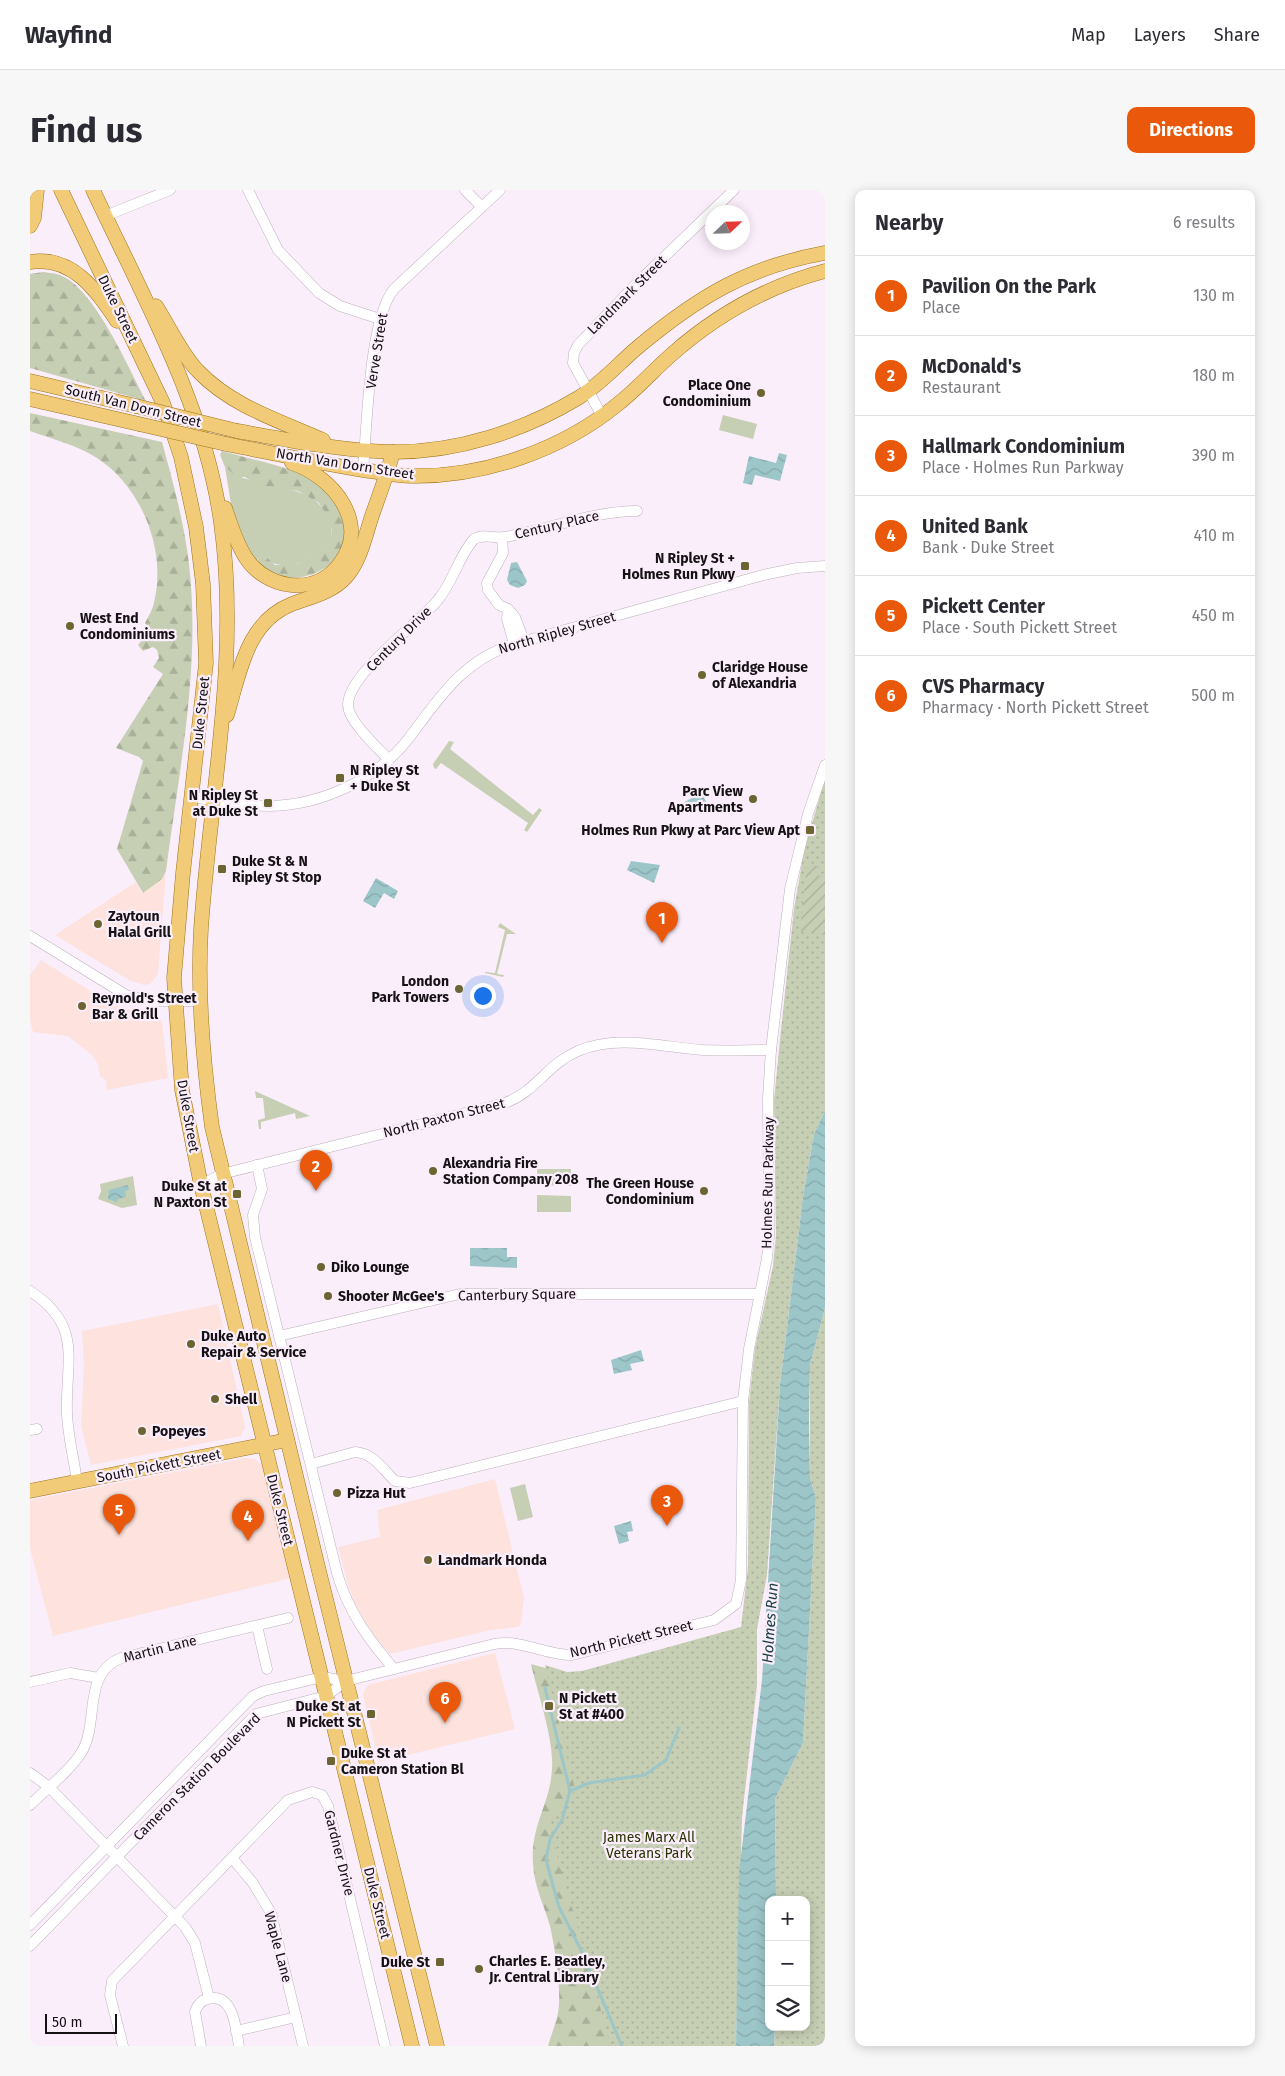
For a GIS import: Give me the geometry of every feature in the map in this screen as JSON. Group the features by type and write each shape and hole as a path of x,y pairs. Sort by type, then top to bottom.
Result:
{"main road":[{"path":"30,226 34,218 37,190"},
{"name":"Duke Street","path":"61,190 148,370 181,457 191,498 200,552 206,663 177,934 175,1002 182,1090 199,1178 412,2046"},
{"name":"Duke Street","path":"93,190 131,268 187,396 210,463 221,523 227,625 214,801 201,929 200,1001 204,1068 222,1174 437,2046"},
{"name":"North Van Dorn Street","path":"237,431 339,448 394,452 438,449 498,434 534,421 587,391 671,320 717,289 770,266 825,253"},
{"path":"30,262 46,260 62,264 85,280 100,296 148,370"},
{"path":"131,268 197,370 220,391 240,403 339,448"},
{"name":"North Van Dorn Street","path":"139,424 249,449 363,470 411,476 474,471 533,453 602,416 618,404 685,343 728,313 787,283 825,271"},
{"name":"South Van Dorn Street","path":"32,381 237,431"},
{"name":"South Van Dorn Street","path":"30,399 139,424"},
{"path":"210,463 239,546 258,572 279,584 297,586 329,575 344,558 350,540 349,515 338,494 318,475 300,465 249,449"},
{"path":"218,744 241,664 252,637 266,622 282,610 325,592 346,578 360,551 394,452"},
{"name":"South Pickett Street","path":"30,1491 287,1440"}],"street":[{"path":"105,216 170,190"},
{"path":"248,190 278,250 319,294 340,306 380,319"},
{"path":"465,190 482,207"},
{"name":"Verve Street","path":"363,470 380,319 385,302 394,289 500,190"},
{"name":"Landmark Street","path":"602,416 573,363 574,353 578,345 638,282 734,190"},
{"name":"Century Place","path":"519,643 507,619 508,609 499,605 492,598 487,583 503,553 502,538 615,511 637,512"},
{"name":"Century Drive","path":"389,760 350,715 348,707 353,691 375,661 437,601 474,539 481,535 502,538"},
{"name":"North Ripley Street","path":"192,796 236,805 271,806 299,803 347,787 389,760 408,739 448,686 478,660 519,643 764,575 797,568 825,566"},
{"name":"Holmes Run Parkway","path":"736,1604 741,1580 743,1401 749,1349 767,1258 770,1206 768,1098 771,1050 791,882 808,814 825,765"},
{"path":"30,936 126,995 142,1000 200,1001"},
{"name":"North Paxton Street","path":"199,1178 222,1174 505,1103 521,1097 532,1089 559,1061 580,1050 598,1044 630,1042 703,1050 771,1050"},
{"path":"257,1165 262,1189 254,1209 253,1230 310,1464 347,1601 370,1641 394,1669"},
{"path":"30,1291 55,1312 67,1338 70,1356 67,1414 77,1482"},
{"name":"Canterbury Square","path":"279,1336 460,1294 760,1294"},
{"path":"310,1464 363,1453 377,1462 395,1481 410,1483 743,1401"},
{"name":"North Pickett Street","path":"346,1681 506,1642 524,1644 560,1655 572,1655 714,1620 736,1604"},
{"name":"Martin Lane","path":"99,1678 108,1665 121,1658 288,1618"},
{"path":"257,1626 267,1670"},
{"path":"30,1682 70,1673 99,1678 82,1751 30,1806"},
{"name":"Cameron Station Boulevard","path":"30,1946 112,1850 253,1696 264,1690 322,1677 346,1681"},
{"name":"Cameron Station Boulevard","path":"30,1925 256,1714 326,1696 346,1681"},
{"path":"30,1773 49,1787 176,1915 195,1943 209,1998"},
{"name":"Gardner Drive","path":"123,2046 110,1995 112,1981 288,1800 312,1792 322,1795 328,1806 385,2046"},
{"name":"Waple Lane","path":"232,1858 253,1883 269,1908 303,2046"},
{"path":"201,2046 195,2012 200,2003 209,1998 221,2000 228,2004 239,2046"},
{"path":"236,2032 296,2017"}],"shaded area":[{"path":"166,871 158,974 150,984 144,985 129,980 55,935 136,882 142,893 164,876"},
{"path":"41,960 113,1005 158,1017 162,1022 168,1078 107,1090 106,1080 100,1076 98,1064 92,1055 68,1036 33,1032 30,1020 30,975"},
{"path":"218,1304 245,1427 241,1436 91,1465 81,1426 84,1367 82,1331"},
{"path":"246,1458 255,1459 263,1466 291,1578 53,1636 30,1548 30,1500"},
{"name":"Landmark Honda","path":"495,1479 524,1598 521,1624 518,1627 491,1630 390,1654 373,1634 355,1604 338,1547 380,1537 377,1510"},
{"path":"495,1653 515,1729 379,1762 363,1694 368,1685"}],"green space":[{"path":"43,272 62,276 74,284 87,297 99,313 121,351 146,401 30,368 30,274"},
{"path":"30,413 162,442 178,502 187,548 192,603 192,641 187,718 166,871 162,879 143,893 117,849 143,761 139,757 116,748 163,674 153,667 159,658 157,650 153,647 143,651 138,645 146,635 148,627 145,623 153,605 157,582 154,542 138,503 113,470 81,449 30,431"},
{"path":"723,415 757,424 753,439 719,430"},
{"path":"222,451 287,469 312,479 323,486 331,495 345,527 343,546 334,561 319,571 302,577 284,577 268,571 257,558 260,556 266,557 275,565 298,564 306,558 325,550 332,530 326,514 319,503 298,491 255,484 245,477 237,477 225,467 220,455"},
{"path":"225,467 237,475 252,481 298,492 311,498 322,508 330,522 332,535 327,548 298,564 286,566 257,558 258,563 242,540 232,510"},
{"path":"449,741 454,742 450,749 533,815 539,808 542,810 527,832 524,830 528,823 441,763 436,769 434,768 433,764"},
{"name":"James Marx All Veterans Park","path":"825,779 825,1111 814,1134 803,1197 780,1385 767,1575 757,1629 757,1685 742,1817 736,2046 611,2046 548,1823 575,1790 545,1665 567,1672 582,1671 741,1627 748,1567 749,1403 755,1348 773,1266 776,1235 774,1100 794,909 804,851"},
{"path":"807,865 818,866 817,875 825,877 825,935 800,931"},
{"path":"500,923 516,934 507,934 497,974 504,975 503,977 485,973 495,973 505,930 498,927"},
{"path":"255,1091 310,1116 296,1119 295,1113 261,1122 261,1129 259,1129 258,1120 265,1118 263,1098 256,1098"},
{"path":"537,1169 571,1169 571,1186 537,1185"},
{"path":"133,1176 137,1205 122,1208 98,1199 101,1191 100,1184"},
{"path":"537,1195 571,1196 571,1212 537,1212"},
{"path":"825,1308 825,2046 774,2046 775,2031 810,2031 810,1896 776,1896 775,1799 803,1743 816,1498 810,1478 810,1365"},
{"path":"525,1484 533,1517 518,1521 510,1488"},
{"path":"531,1664 563,1673 663,2046 548,2046 558,2013 559,1982 550,1926 535,1880 533,1850 537,1826 551,1781 552,1756 551,1744"}],"water":[{"path":"779,453 787,455 780,481 755,475 752,485 743,483 749,456 776,463"},
{"path":"517,562 527,581 525,585 518,588 510,585 507,580 511,563"},
{"path":"701,793 707,803 682,813 679,805"},
{"path":"631,861 660,865 654,883 627,870"},
{"path":"376,878 398,891 394,899 384,893 375,908 363,901"},
{"name":"Holmes Run","path":"825,1111 825,1308 810,1365 810,1478 816,1498 803,1743 775,1799 776,1896 765,1896 765,2031 775,2031 774,2046 736,2046 739,1872 762,1680 780,1385 803,1197 814,1134"},
{"path":"128,1185 129,1190 125,1191 126,1197 118,1199 117,1202 108,1199 109,1190"},
{"path":"470,1248 507,1248 507,1257 517,1257 517,1268 470,1266"},
{"path":"641,1350 644,1361 630,1364 632,1370 614,1374 611,1360"},
{"path":"631,1521 633,1531 627,1532 629,1541 619,1544 614,1526"}],"waterway":[{"path":"545,1688 570,1791 562,1820 550,1839 546,1860 559,1907 582,1952 622,2046"},
{"path":"570,1791 589,1783 645,1775 666,1760 679,1728"}],"place":[{"name":"Place One Condominium","path":"761,393"},
{"name":"N Ripley St + Holmes Run Pkwy","path":"745,566"},
{"name":"West End Condominiums","path":"70,626"},
{"name":"Claridge House of Alexandria","path":"702,675"},
{"name":"N Ripley St + Duke St","path":"340,778"},
{"name":"Parc View Apartments","path":"753,799"},
{"name":"N Ripley St at Duke St","path":"268,803"},
{"name":"Holmes Run Pkwy at Parc View Apt","path":"810,830"},
{"name":"Duke St & N Ripley St Stop","path":"222,869"},
{"name":"Zaytoun Halal Grill","path":"98,924"},
{"name":"Pavilion On the Park","path":"662,943"},
{"name":"London Park Towers","path":"459,989"},
{"name":"Reynold's Street Bar & Grill","path":"82,1006"},
{"name":"Alexandria Fire Station Company 208","path":"433,1171"},
{"name":"McDonald's","path":"316,1191"},
{"name":"The Green House Condominium","path":"704,1191"},
{"name":"Duke St at N Paxton St","path":"237,1194"},
{"name":"Diko Lounge","path":"321,1267"},
{"name":"Shooter McGee's","path":"328,1296"},
{"name":"Duke Auto Repair & Service","path":"191,1344"},
{"name":"Shell","path":"215,1399"},
{"name":"Popeyes","path":"142,1431"},
{"name":"Pizza Hut","path":"337,1493"},
{"name":"Hallmark Condominium","path":"667,1526"},
{"name":"Pickett Center","path":"119,1535"},
{"name":"United Bank","path":"248,1541"},
{"name":"Landmark Honda","path":"428,1560"},
{"name":"N Pickett St at #400","path":"549,1706"},
{"name":"Duke St at N Pickett St","path":"371,1714"},
{"name":"CVS Pharmacy","path":"445,1723"},
{"name":"Duke St at Cameron Station Bl","path":"331,1761"},
{"name":"Duke St","path":"440,1962"},
{"name":"Charles E. Beatley, Jr. Central Library","path":"479,1969"}]}
